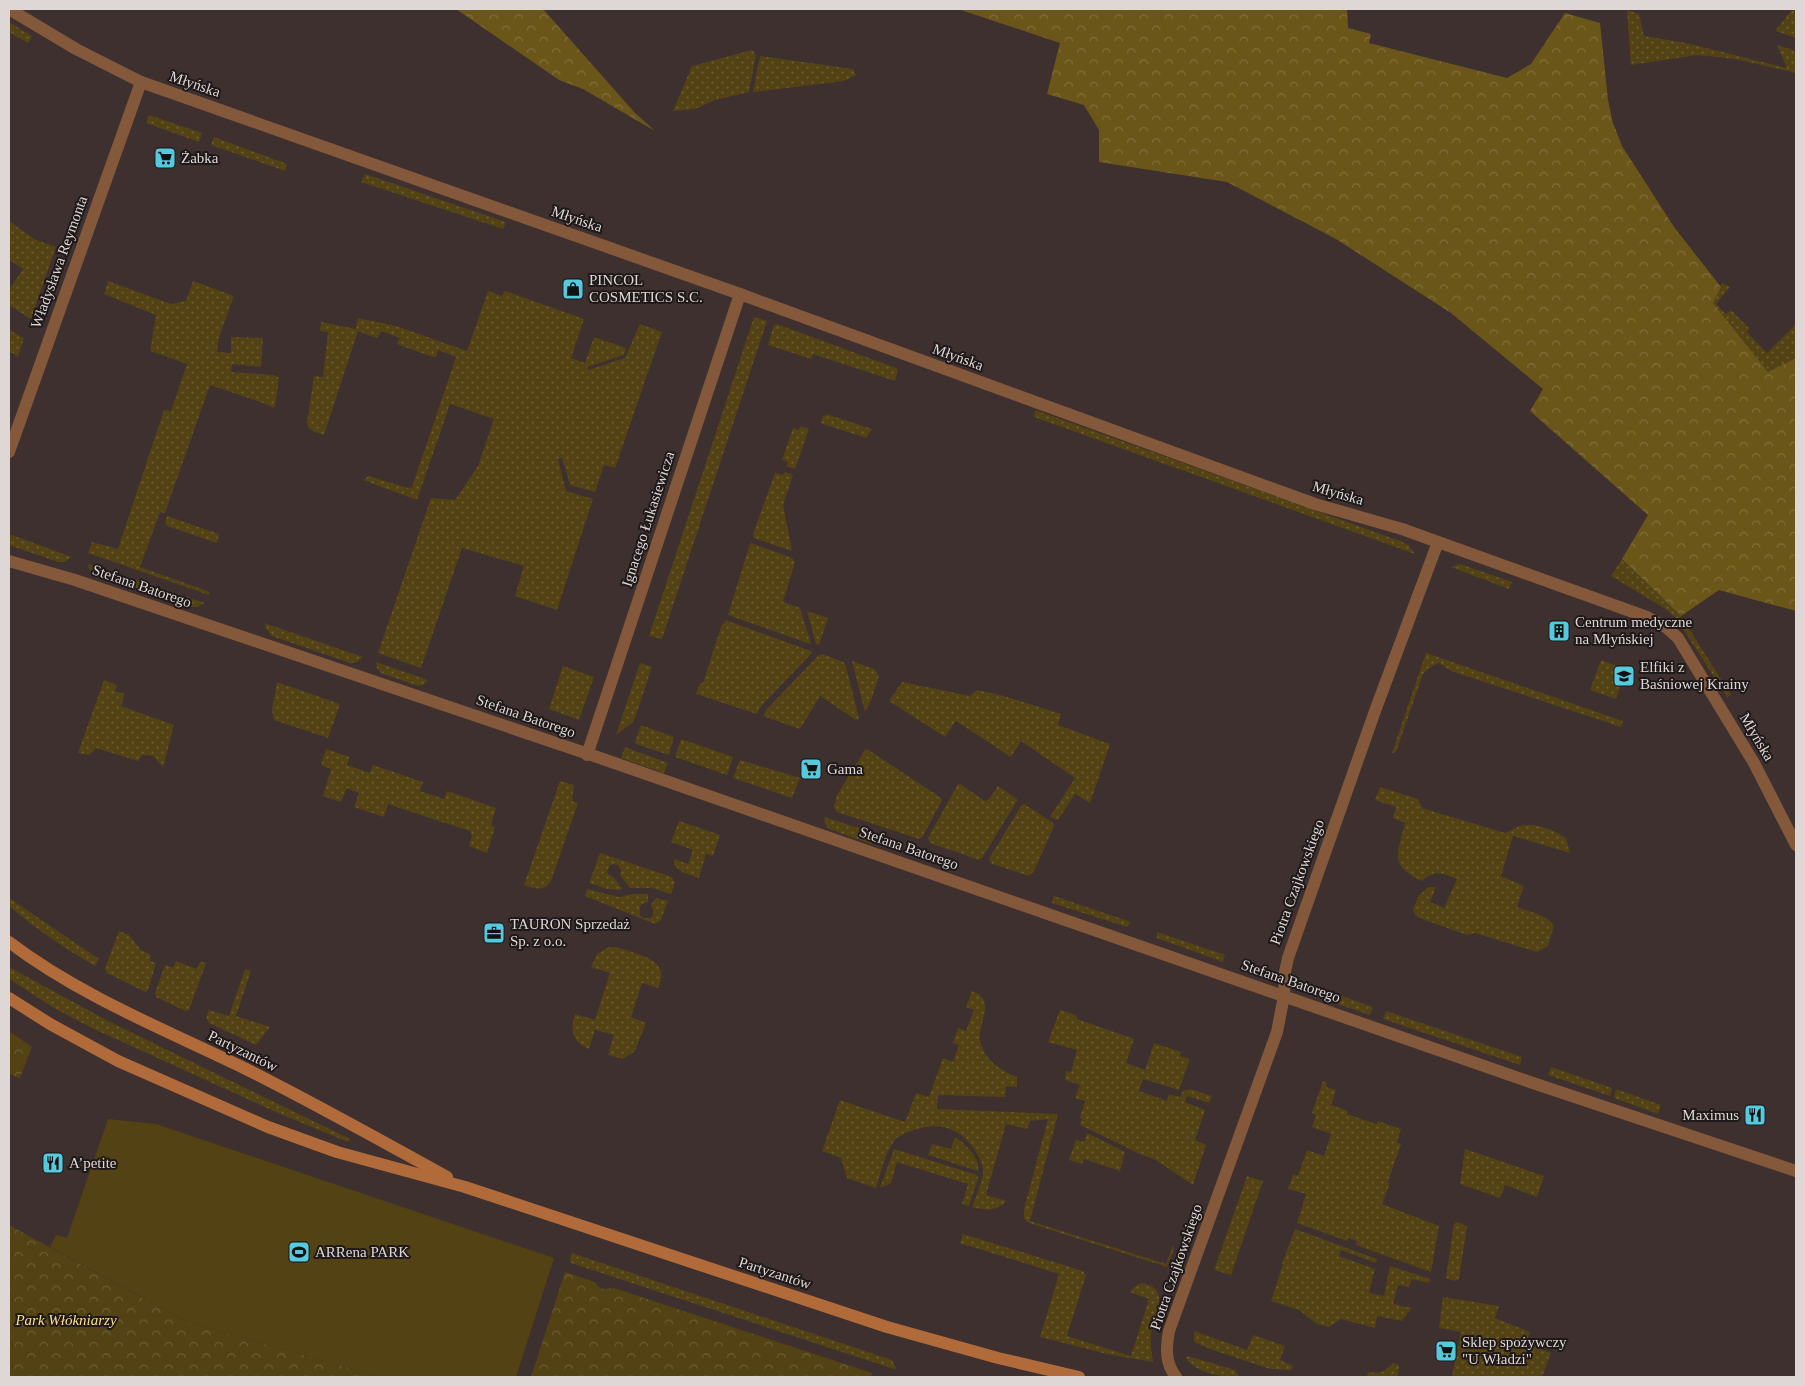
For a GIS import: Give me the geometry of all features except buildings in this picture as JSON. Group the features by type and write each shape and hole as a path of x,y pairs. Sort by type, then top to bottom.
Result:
{"main road":[{"name":"Partyzantów","path":"9,942 30,958 75,985 357,1126 465,1187"},
{"name":"Partyzantów","path":"9,998 50,1024 118,1061 268,1127 337,1152 465,1187 887,1327 998,1358 1079,1377"}],"street":[{"name":"Młyńska","path":"9,9 76,49 141,82 740,294 1315,504 1394,526 1646,617 1667,628 1678,638 1754,763 1796,845"},
{"name":"Władysława Reymonta","path":"9,452 141,82"},
{"name":"Ignacego Łukasiewicza","path":"587,755 740,294"},
{"name":"Piotra Czajkowskiego","path":"1176,1377 1170,1370 1166,1356 1169,1331 1277,1032 1284,996 1285,972 1288,958 1375,711 1438,542"},
{"name":"Stefana Batorego","path":"9,561 102,590 587,755 1539,1085 1796,1171"}],"green space":[{"path":"456,9 543,9 635,113 655,131 583,89 559,80"},
{"path":"958,9 1347,9 1348,28 1371,34 1369,43 1507,78 1531,64 1565,13 1600,23 1608,100 1613,123 1622,146 1674,227 1721,287 1713,303 1768,372 1796,358 1796,611 1719,590 1681,616 1622,559 1648,515 1530,411 1543,389 1451,313 1336,239 1227,182 1099,162 1099,130 1084,105 1047,94 1060,43"},
{"path":"1793,9 1796,9 1796,38 1775,31"},
{"path":"1627,10 1639,14 1644,36 1686,43 1787,68 1777,45 1796,51 1796,73 1735,59 1698,55 1631,65"},
{"path":"9,22 32,36 28,43 9,32"},
{"path":"752,50 756,55 749,92 715,100 695,109 673,111 692,66"},
{"path":"760,56 853,69 856,75 844,81 753,92"},
{"path":"149,115 202,133 199,142 146,123"},
{"path":"214,137 287,164 285,171 211,145"},
{"path":"365,174 506,222 503,229 361,182"},
{"path":"9,221 36,240 56,247 31,319 9,305 9,290 23,269 9,260"},
{"path":"108,281 171,304 186,301 193,281 234,296 219,337 217,352 231,353 231,337 263,338 261,367 232,364 231,372 274,375 279,378 274,408 210,385 165,513 160,512 140,567 210,592 209,595 88,553 92,542 118,549 164,410 171,411 187,364 150,351 156,315 104,294"},
{"path":"1722,283 1730,287 1716,304 1726,314 1731,310 1749,328 1747,332 1767,353 1796,324 1796,358 1768,372 1713,303"},
{"path":"488,291 502,296 505,291 584,319 571,358 585,363 594,337 626,348 624,355 587,367 588,370 625,358 640,324 662,332 615,468 604,465 595,492 570,485 562,458 558,459 566,491 593,499 557,610 515,596 524,566 462,548 421,668 378,653 431,498 455,500 478,466 494,419 450,404 417,500 363,480 369,476 408,488 412,487 456,357 438,350 436,357 433,357 399,345 397,343 400,338 381,331 376,338 358,331 324,435 311,430 307,423 314,376 323,377 328,332 320,331 321,322 356,329 358,318 396,326 467,351"},
{"path":"754,317 767,321 662,639 649,636"},
{"path":"777,324 896,368 898,370 895,381 813,354 811,359 768,345 774,325"},
{"path":"9,330 24,338 18,357 9,351"},
{"path":"1035,410 1400,541 1408,545 1415,554 1034,417"},
{"path":"826,414 872,429 866,438 823,424 821,422 823,415 826,416"},
{"path":"800,426 809,429 795,469 787,466 788,462 782,460 793,428 799,430"},
{"path":"785,472 793,475 783,505 791,551 754,538 753,534 775,473 783,475"},
{"path":"167,516 219,534 217,543 167,526 165,522"},
{"path":"9,534 72,557 65,562 58,562 9,545"},
{"path":"751,543 792,558 795,562 783,602 800,608 810,644 728,615"},
{"path":"1622,559 1681,616 1731,695 1727,697 1676,618 1664,608 1611,576"},
{"path":"88,564 205,603 197,607 191,607 94,574 89,569"},
{"path":"1460,564 1512,582 1509,589 1451,567"},
{"path":"807,611 828,618 819,645 816,644"},
{"path":"725,620 811,651 812,653 761,706 757,714 696,694 700,683 703,683 722,624 725,623"},
{"path":"264,623 363,657 357,662 350,663 272,636"},
{"path":"1426,653 1623,721 1621,727 1451,671 1439,663 1429,668 1423,674 1396,752 1392,753"},
{"path":"823,654 845,663 859,718 856,720 820,696 800,729 763,716 767,709 819,655"},
{"path":"1601,660 1626,669 1616,699 1590,690"},
{"path":"852,661 874,669 879,675 872,698 865,712"},
{"path":"376,662 428,680 423,685 418,686 381,673 377,668"},
{"path":"640,663 652,667 634,721 616,735"},
{"path":"563,666 594,677 579,720 549,709"},
{"path":"104,680 117,685 115,691 125,694 121,706 174,725 163,767 153,756 142,755 138,761 96,748 89,755 78,753"},
{"path":"277,682 340,704 328,738 274,720 272,710"},
{"path":"902,682 970,696 977,690 1004,696 1061,714 1058,725 1110,744 1090,803 1075,794 1058,820 1050,817 1075,778 1021,741 1011,757 956,721 945,737 889,701"},
{"path":"641,725 674,737 669,755 636,744"},
{"path":"681,739 733,757 727,775 675,757"},
{"path":"625,747 668,763 664,773 621,758"},
{"path":"326,749 350,757 347,765 370,773 373,765 423,782 420,791 444,799 447,791 496,808 491,825 495,827 487,853 469,846 472,836 470,831 388,804 384,817 354,807 359,793 347,788 341,802 323,796 331,769 321,765"},
{"path":"867,749 942,800 923,836 919,839 837,812 834,807 837,795"},
{"path":"740,760 800,778 792,798 733,778"},
{"path":"560,781 574,785 572,801 578,803 551,881 546,887 532,888 524,885"},
{"path":"958,784 985,801 988,800 998,786 1017,799 979,860 930,843 928,838"},
{"path":"1380,787 1418,799 1422,808 1505,833 1520,826 1532,825 1556,832 1566,838 1570,853 1513,836 1501,876 1524,886 1517,907 1542,916 1554,926 1548,946 1537,952 1475,933 1467,935 1415,915 1413,909 1419,895 1429,887 1436,887 1430,902 1444,908 1457,879 1447,875 1435,874 1422,881 1404,870 1400,864 1398,850 1405,823 1393,818 1396,807 1375,800"},
{"path":"1024,804 1053,823 1054,826 1034,871 1029,876 992,864 989,859"},
{"path":"824,817 874,833 871,844 829,829 825,824"},
{"path":"679,821 720,835 713,856 706,854 699,878 682,872 674,865 674,859 688,864 693,850 671,842"},
{"path":"600,853 672,877 675,883 671,894 652,888 630,888 620,875 619,866 614,864 610,865 607,871 622,888 621,890 607,889 589,883"},
{"path":"587,889 619,897 633,894 648,894 648,902 640,907 640,915 643,918 651,918 653,909 651,905 656,898 668,901 661,920 655,924 585,896"},
{"path":"1054,896 1131,922 1127,927 1052,903"},
{"path":"9,898 99,959 95,966 50,938 19,914 9,906"},
{"path":"119,931 129,935 141,950 151,955 150,961 156,963 148,990 145,992 107,973 105,968"},
{"path":"1157,932 1225,955 1223,962 1157,938"},
{"path":"609,947 622,949 648,958 657,965 661,975 658,988 642,983 631,1017 646,1023 635,1051 623,1059 608,1055 614,1035 595,1030 589,1049 579,1043 573,1030 575,1014 595,1020 610,973 591,967 597,954"},
{"path":"176,961 197,969 200,962 206,963 189,1010 185,1011 156,997 155,993 165,965 173,968"},
{"path":"9,967 108,1021 350,1139 348,1142 278,1113 92,1028 54,1008 11,980 9,978"},
{"path":"245,969 251,971 236,1016 270,1027 256,1045 209,1023 206,1017 209,1010 229,1016"},
{"path":"1310,985 1373,1007 1370,1015 1311,995"},
{"path":"972,991 980,995 984,1000 985,1013 980,1034 982,1047 994,1063 1017,1077 1017,1087 1006,1086 1005,1097 938,1095 937,1109 1058,1114 1030,1221 1166,1264 1173,1245 1174,1249 1167,1267 1029,1223 1024,1219 1024,1209 1048,1119 1030,1121 1027,1129 1006,1124 986,1195 1007,1201 999,1207 991,1209 972,1207 982,1178 982,1165 968,1142 955,1131 948,1128 923,1127 907,1132 897,1138 887,1155 876,1188 847,1178 841,1158 822,1151 840,1100 905,1122 916,1093 929,1097 943,1058 953,1062 959,1045 953,1043 958,1028 966,1031 974,1010 966,1007"},
{"path":"1060,1010 1076,1015 1077,1019 1134,1039 1126,1063 1145,1070 1154,1043 1181,1052 1180,1056 1190,1059 1179,1090 1143,1079 1139,1091 1167,1101 1169,1094 1180,1097 1183,1091 1190,1089 1212,1096 1209,1103 1187,1096 1185,1102 1205,1110 1195,1140 1206,1145 1193,1185 1154,1159 1080,1125 1085,1101 1075,1098 1080,1085 1065,1080 1066,1071 1071,1072 1077,1050 1048,1042"},
{"path":"1386,1011 1522,1057 1520,1065 1383,1019"},
{"path":"9,1031 32,1047 20,1078 9,1074"},
{"path":"1551,1067 1612,1088 1610,1096 1548,1075"},
{"path":"1323,1081 1327,1082 1326,1087 1336,1090 1331,1105 1348,1111 1347,1114 1376,1124 1378,1121 1401,1129 1397,1142 1401,1144 1382,1204 1439,1226 1431,1272 1356,1245 1357,1241 1348,1238 1347,1241 1297,1223 1306,1194 1288,1189 1293,1174 1298,1176 1307,1150 1324,1156 1331,1134 1312,1127 1316,1115 1312,1113"},
{"path":"1616,1089 1661,1105 1658,1114 1614,1098"},
{"name":"ARRena PARK","path":"108,1119 156,1124 554,1258 516,1377 382,1377 187,1322 50,1247 56,1235 67,1238"},
{"path":"1087,1133 1125,1152 1120,1171 1084,1159 1082,1164 1069,1160 1076,1140 1084,1142"},
{"path":"955,1137 975,1157 978,1171 928,1155 932,1144 951,1149"},
{"path":"894,1149 977,1175 978,1178 969,1206 962,1204 968,1184 897,1162 891,1183 880,1188"},
{"path":"1465,1149 1544,1176 1537,1197 1505,1185 1500,1198 1460,1184"},
{"path":"1247,1176 1263,1181 1231,1275 1214,1270"},
{"path":"1457,1222 1467,1227 1459,1279 1455,1281 1446,1278 1454,1224"},
{"name":"Park Włókniarzy","path":"9,1225 187,1322 382,1377 9,1377"},
{"path":"1295,1229 1377,1259 1376,1263 1341,1250 1339,1256 1375,1269 1369,1293 1384,1296 1390,1266 1430,1279 1429,1283 1412,1279 1409,1287 1398,1285 1393,1304 1412,1308 1402,1321 1377,1316 1375,1328 1341,1319 1329,1327 1317,1324 1299,1310 1271,1301"},
{"path":"963,1234 1083,1271 1086,1275 1067,1336 1131,1356 1149,1299 1130,1292 1138,1284 1146,1284 1153,1287 1158,1292 1159,1305 1151,1334 1153,1362 1107,1354 1040,1337 1059,1274 960,1243"},
{"path":"572,1253 892,1360 897,1370 571,1263"},
{"path":"565,1272 595,1282 603,1289 614,1288 872,1373 871,1377 531,1377"},
{"path":"1443,1297 1499,1306 1495,1318 1530,1332 1526,1344 1551,1353 1542,1377 1452,1376 1461,1332 1439,1328"},
{"path":"1194,1331 1247,1350 1253,1335 1285,1346 1280,1360 1293,1366 1291,1370 1270,1369 1210,1349 1194,1342"},
{"path":"1188,1356 1235,1370 1239,1377 1210,1374 1196,1368 1186,1358"},
{"path":"1393,1363 1399,1365 1398,1377 1367,1377 1368,1372 1382,1372"}],"place":[{"name":"Żabka","path":"165,158"},
{"name":"PINCOL COSMETICS S.C.","path":"573,289"},
{"name":"Centrum medyczne na Młyńskiej","path":"1559,631"},
{"name":"Elfiki z Baśniowej Krainy","path":"1624,676"},
{"name":"Gama","path":"811,769"},
{"name":"TAURON Sprzedaż Sp. z o.o.","path":"494,933"},
{"name":"Maximus","path":"1755,1115"},
{"name":"A’petite","path":"53,1163"},
{"name":"ARRena PARK","path":"299,1252"},
{"name":"Sklep spożywczy \"U Władzi\"","path":"1446,1351"}]}
